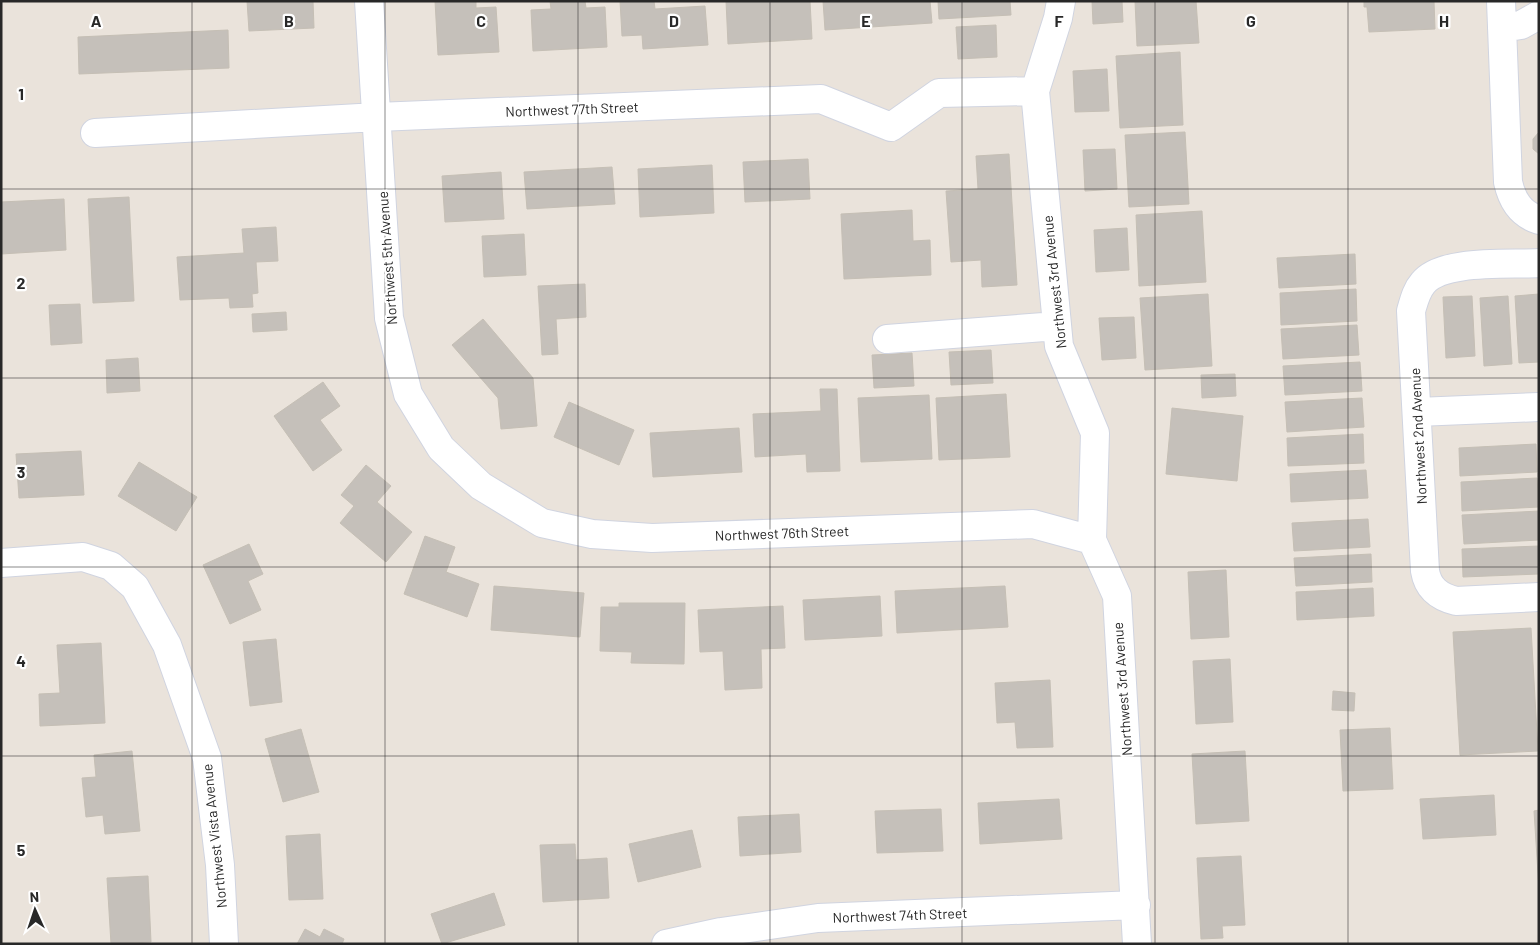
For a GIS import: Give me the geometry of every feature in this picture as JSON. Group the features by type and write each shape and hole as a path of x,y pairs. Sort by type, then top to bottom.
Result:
{"street":[{"name":"Northwest 5th Avenue","path":"369,1 389,318 408,394 441,448 481,486"},
{"name":"Northwest 3rd Avenue","path":"1061,1 1058,18 1035,91 1059,346 1095,433 1092,540 1117,596 1137,944"},
{"path":"1501,14 1521,25 1539,15"},
{"path":"1501,14 1508,182 1517,205 1525,214 1539,220"},
{"name":"Northwest 77th Street","path":"95,133 377,117 821,99 891,127 939,93 1035,91"},
{"name":"Northwest 2nd Avenue","path":"1539,263 1454,268 1437,272 1423,282 1415,296 1411,311 1425,571 1428,582 1434,591 1444,598 1456,601 1539,597"},
{"path":"887,339 1057,326"},
{"path":"1417,412 1539,407"},
{"name":"Northwest 76th Street","path":"481,486 542,523 592,534 652,538 1033,524 1092,540"},
{"name":"Northwest Vista Avenue","path":"1,563 83,556 111,566 135,588 167,645 207,758 220,865 224,944"},
{"name":"Northwest 74th Street","path":"666,944 721,938 818,918 1136,905"}],"building":[{"path":"247,1 313,1 314,28 249,31"},
{"path":"435,1 476,1 476,8 496,7 499,52 438,55"},
{"path":"550,1 585,1 586,8 605,7 607,47 533,51 531,10 551,9"},
{"path":"620,1 654,1 655,9 705,6 708,45 643,49 642,35 622,36"},
{"path":"726,1 810,1 812,39 728,44"},
{"path":"823,1 930,1 932,23 825,30"},
{"path":"938,1 1010,1 1011,15 939,19"},
{"path":"1092,1 1122,1 1123,22 1093,24"},
{"path":"1135,1 1196,1 1199,43 1137,46"},
{"path":"1364,1 1434,1 1435,29 1369,32 1367,7 1364,7"},
{"path":"996,25 997,57 958,59 956,27"},
{"path":"228,30 229,68 79,74 78,37"},
{"path":"1180,52 1183,125 1120,128 1116,56"},
{"path":"1107,69 1109,111 1075,112 1073,71"},
{"path":"1185,132 1189,204 1129,207 1125,135"},
{"path":"1539,132 1539,154 1533,149 1533,139"},
{"path":"1115,149 1117,189 1085,191 1083,150"},
{"path":"1009,154 1017,285 982,287 981,260 951,262 946,191 978,189 976,156"},
{"path":"808,159 810,199 745,202 743,162"},
{"path":"712,165 714,213 640,217 638,169"},
{"path":"612,167 615,204 527,209 524,172"},
{"path":"501,172 504,219 445,222 442,176"},
{"path":"129,197 134,301 93,303 88,199"},
{"path":"64,199 66,250 1,254 1,202"},
{"path":"912,210 913,241 930,240 931,275 844,279 841,214"},
{"path":"1202,211 1206,282 1139,286 1136,215"},
{"path":"276,227 278,261 256,262 258,293 252,294 253,307 230,308 229,298 180,300 177,257 244,253 242,229"},
{"path":"1127,228 1129,270 1096,272 1094,230"},
{"path":"524,234 526,275 484,277 482,236"},
{"path":"1355,254 1356,284 1279,288 1277,258"},
{"path":"585,284 586,317 556,319 558,354 542,355 538,286"},
{"path":"1356,289 1357,321 1281,325 1280,293"},
{"path":"1208,294 1212,366 1145,370 1140,298"},
{"path":"1539,294 1539,362 1519,363 1515,296"},
{"path":"1472,296 1475,356 1446,358 1443,297"},
{"path":"1508,296 1512,364 1484,366 1480,298"},
{"path":"80,304 82,343 51,345 49,305"},
{"path":"286,312 287,330 253,332 252,314"},
{"path":"1134,317 1136,358 1102,360 1099,318"},
{"path":"483,319 533,378 537,426 501,429 498,398 452,345"},
{"path":"1357,325 1359,355 1283,359 1281,329"},
{"path":"991,350 993,383 951,385 949,352"},
{"path":"912,353 914,386 874,388 872,355"},
{"path":"138,358 140,391 107,393 106,360"},
{"path":"1360,362 1362,391 1285,395 1283,366"},
{"path":"1235,374 1236,396 1202,398 1201,375"},
{"path":"323,382 340,406 320,420 342,450 313,471 274,416"},
{"path":"820,389 837,389 840,471 807,472 806,454 755,457 753,414 821,411"},
{"path":"1006,394 1010,457 939,460 936,398"},
{"path":"929,395 932,459 861,462 858,398"},
{"path":"1362,398 1364,427 1287,432 1285,402"},
{"path":"569,402 634,430 619,465 554,437"},
{"path":"1172,408 1243,416 1237,481 1166,474"},
{"path":"739,428 742,472 653,477 650,433"},
{"path":"1363,434 1364,463 1288,466 1287,438"},
{"path":"1536,444 1537,472 1460,476 1459,448"},
{"path":"81,451 84,495 19,498 16,454"},
{"path":"139,462 197,497 176,531 118,496"},
{"path":"366,465 391,486 377,502 412,532 386,562 340,523 354,506 341,495"},
{"path":"1366,470 1368,498 1291,502 1290,474"},
{"path":"1537,478 1539,507 1462,511 1461,482"},
{"path":"1539,511 1539,540 1464,544 1462,515"},
{"path":"1368,519 1370,547 1294,551 1292,523"},
{"path":"425,536 455,547 446,572 479,584 467,617 404,594"},
{"path":"249,544 263,574 248,581 261,610 230,624 203,565"},
{"path":"1539,546 1539,574 1463,577 1462,549"},
{"path":"1371,554 1372,582 1296,586 1294,558"},
{"path":"1226,570 1229,637 1191,639 1188,572"},
{"path":"494,586 584,593 580,637 491,630"},
{"path":"1005,586 1008,627 897,633 895,591"},
{"path":"1373,588 1374,616 1297,620 1296,592"},
{"path":"880,596 882,636 805,640 803,600"},
{"path":"619,603 685,603 684,664 631,663 632,652 600,651 601,607 619,607"},
{"path":"783,606 785,648 761,649 762,688 725,690 723,651 700,652 698,610"},
{"path":"1531,628 1538,751 1460,755 1453,632"},
{"path":"276,639 282,702 250,706 243,642"},
{"path":"101,643 105,723 40,726 39,694 60,693 57,645"},
{"path":"1230,659 1233,722 1196,724 1193,661"},
{"path":"1050,680 1053,747 1017,748 1015,722 997,723 995,683"},
{"path":"1333,691 1355,693 1354,711 1332,710"},
{"path":"1390,728 1393,789 1343,791 1340,730"},
{"path":"301,729 319,792 283,802 265,739"},
{"path":"132,751 140,831 105,834 103,815 86,817 82,778 96,777 94,755"},
{"path":"1245,751 1249,821 1196,824 1192,754"},
{"path":"1494,795 1496,835 1423,839 1420,799"},
{"path":"1059,799 1062,839 980,844 978,803"},
{"path":"941,809 943,851 877,853 875,811"},
{"path":"1539,810 1539,889 1534,811"},
{"path":"799,814 801,852 740,856 738,817"},
{"path":"692,830 701,867 638,882 629,844"},
{"path":"320,834 323,899 289,900 286,836"},
{"path":"575,844 576,860 607,858 609,898 543,902 540,845"},
{"path":"1241,856 1245,925 1222,926 1223,938 1201,939 1197,858"},
{"path":"148,876 151,942 111,944 107,878"},
{"path":"494,893 505,925 442,944 431,914"},
{"path":"305,929 320,937 324,929 344,939 342,944 297,944"}]}
